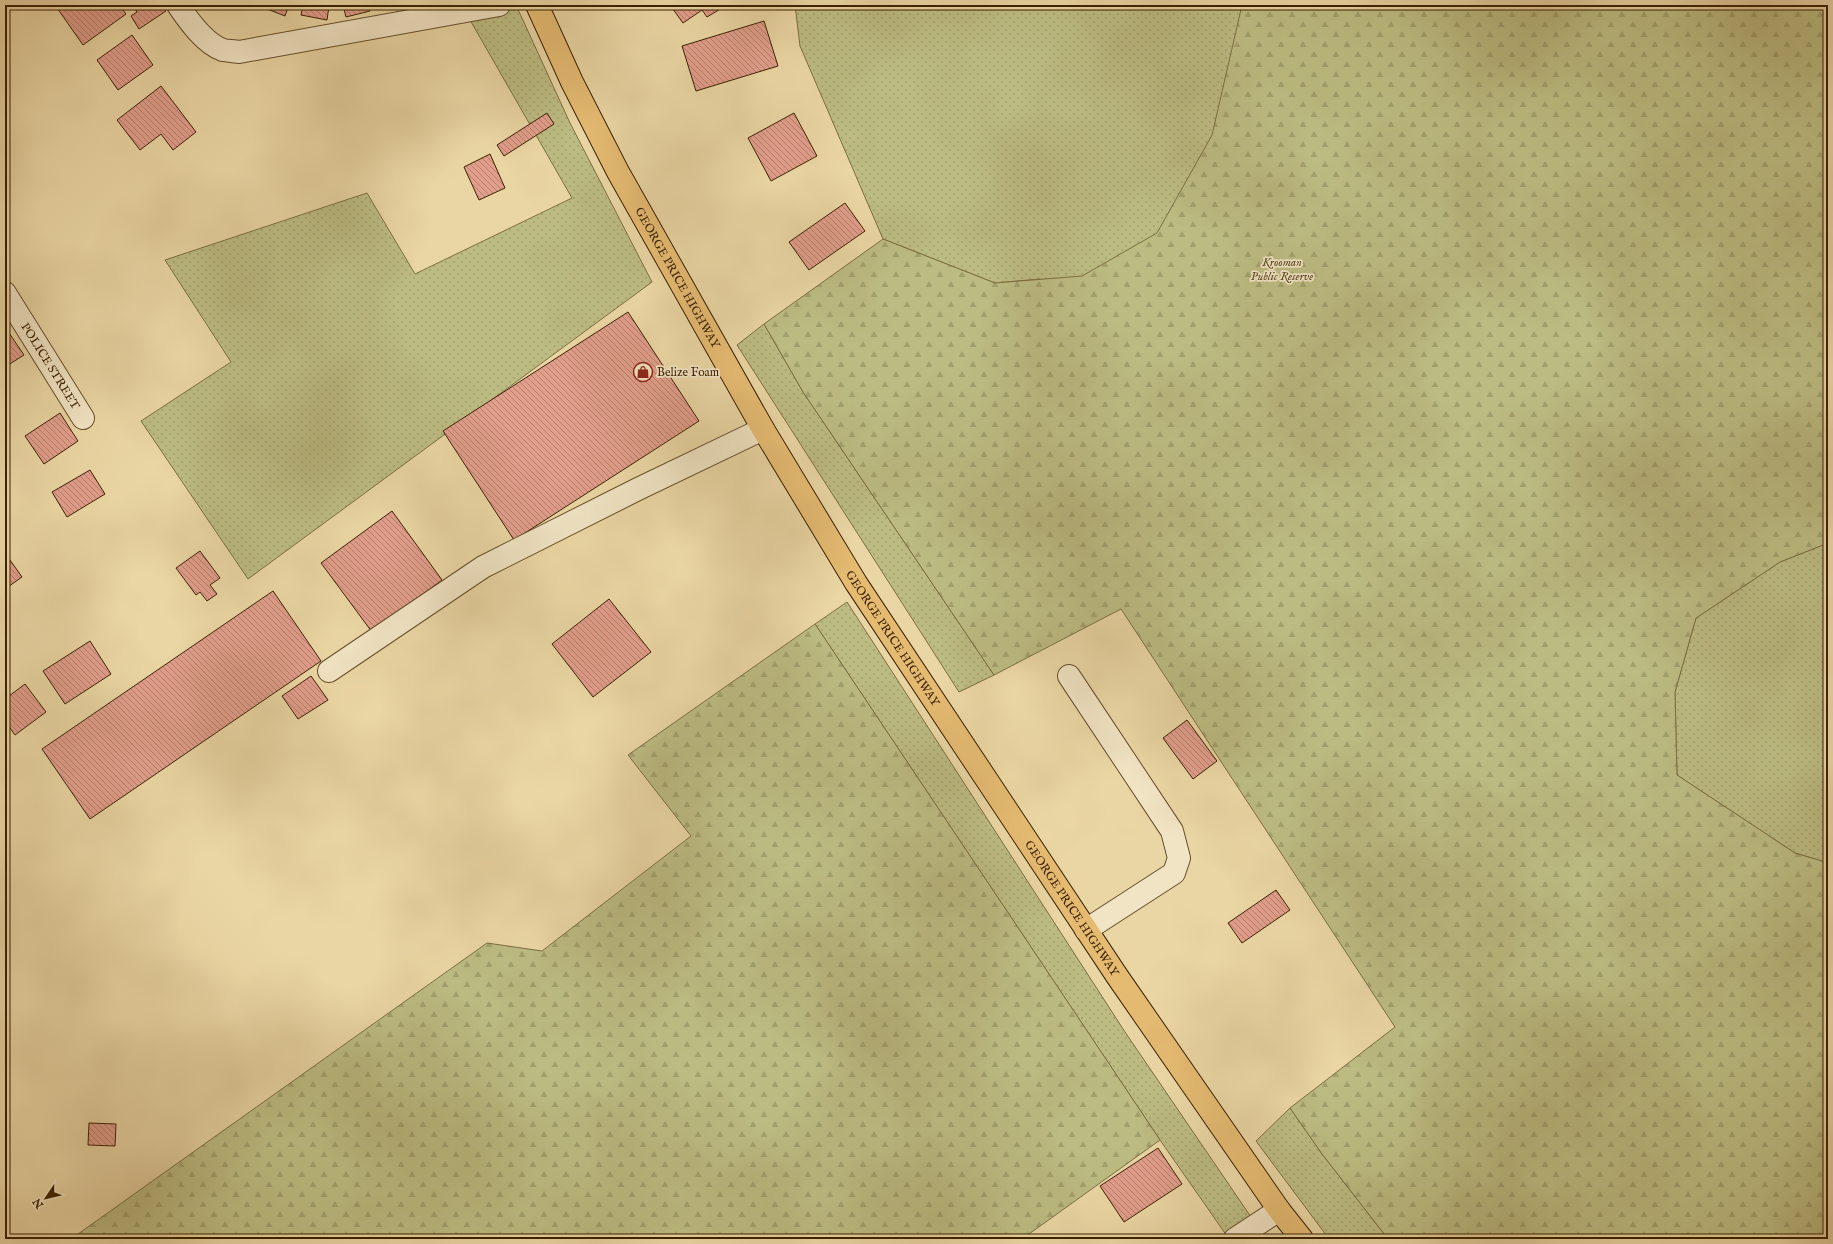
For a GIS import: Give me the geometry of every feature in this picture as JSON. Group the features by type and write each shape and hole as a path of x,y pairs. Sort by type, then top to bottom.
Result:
{"main road":[{"name":"GEORGE PRICE HIGHWAY","path":"538,5 572,82 618,172 764,429 856,583 1086,930 1279,1210 1302,1239"}],"street":[{"path":"178,5 191,24 207,40 222,50 239,52 499,5"},
{"name":"POLICE STREET","path":"5,293 83,418"},
{"path":"329,671 483,567 638,489 764,429"},
{"path":"1069,676 1172,830 1179,858 1174,873 1086,930"},
{"path":"1235,1239 1279,1210"}],"green space":[{"path":"464,5 516,5 570,123 652,282 248,579 141,421 231,362 165,260 367,193 415,274 572,198 466,13"},
{"name":"Krooman Public Reserve","path":"795,5 1828,5 1543,725 1040,279 995,283 883,239 800,46"},
{"path":"1242,5 1828,5 1828,543 1780,562 1696,618 1675,692 1677,775 1795,853 1828,862 1828,1239 1388,1239 1322,1154 1290,1108 1395,1027 1121,609 994,675 803,392 764,324 883,239 995,283 1082,276 1157,233 1212,135"},
{"path":"764,324 803,392 994,675 959,692 737,345"},
{"path":"1828,543 1828,862 1825,862 1795,853 1677,775 1675,692 1696,618 1780,562"},
{"path":"847,602 1125,1032 1266,1239 1229,1239 1160,1140 815,624"},
{"path":"815,624 1160,1140 1022,1239 71,1239 487,943 542,951 691,836 628,755"},
{"path":"1290,1108 1322,1154 1388,1239 1329,1239 1256,1141"}],"building":[{"path":"55,5 119,5 126,14 83,45"},
{"path":"133,5 162,5 166,11 139,29 131,16 137,12"},
{"path":"257,5 289,5 285,16"},
{"path":"303,5 369,5 370,11 346,17 344,9 329,6 327,20 301,15"},
{"path":"670,5 727,5 707,17 702,10 683,23"},
{"path":"764,21 778,66 696,91 682,46"},
{"path":"132,35 153,65 118,90 97,60"},
{"path":"161,86 196,132 173,150 161,134 140,150 117,120"},
{"path":"547,113 554,124 504,156 497,145"},
{"path":"794,113 817,156 771,181 748,138"},
{"path":"490,154 505,188 479,200 464,167"},
{"path":"845,203 865,231 809,270 789,242"},
{"path":"628,312 699,421 514,540 443,431"},
{"path":"5,327 24,355 5,367"},
{"path":"60,413 78,441 44,464 25,436"},
{"path":"90,470 105,494 67,517 52,492"},
{"path":"392,511 442,580 372,632 321,563"},
{"path":"200,551 220,578 210,585 217,594 207,601 200,592 196,595 176,568"},
{"path":"5,553 22,577 5,589"},
{"path":"273,591 321,661 90,819 42,749"},
{"path":"609,599 651,652 593,697 552,644"},
{"path":"90,641 111,674 65,704 43,671"},
{"path":"311,676 328,700 298,719 282,696"},
{"path":"25,684 46,712 15,735 5,721 5,699"},
{"path":"1187,720 1217,761 1193,779 1163,738"},
{"path":"1276,890 1290,910 1242,943 1228,923"},
{"path":"89,1123 116,1124 115,1146 88,1145"},
{"path":"1158,1148 1182,1184 1124,1222 1100,1186"}],"place":[{"name":"Belize Foam","path":"643,372"}]}
